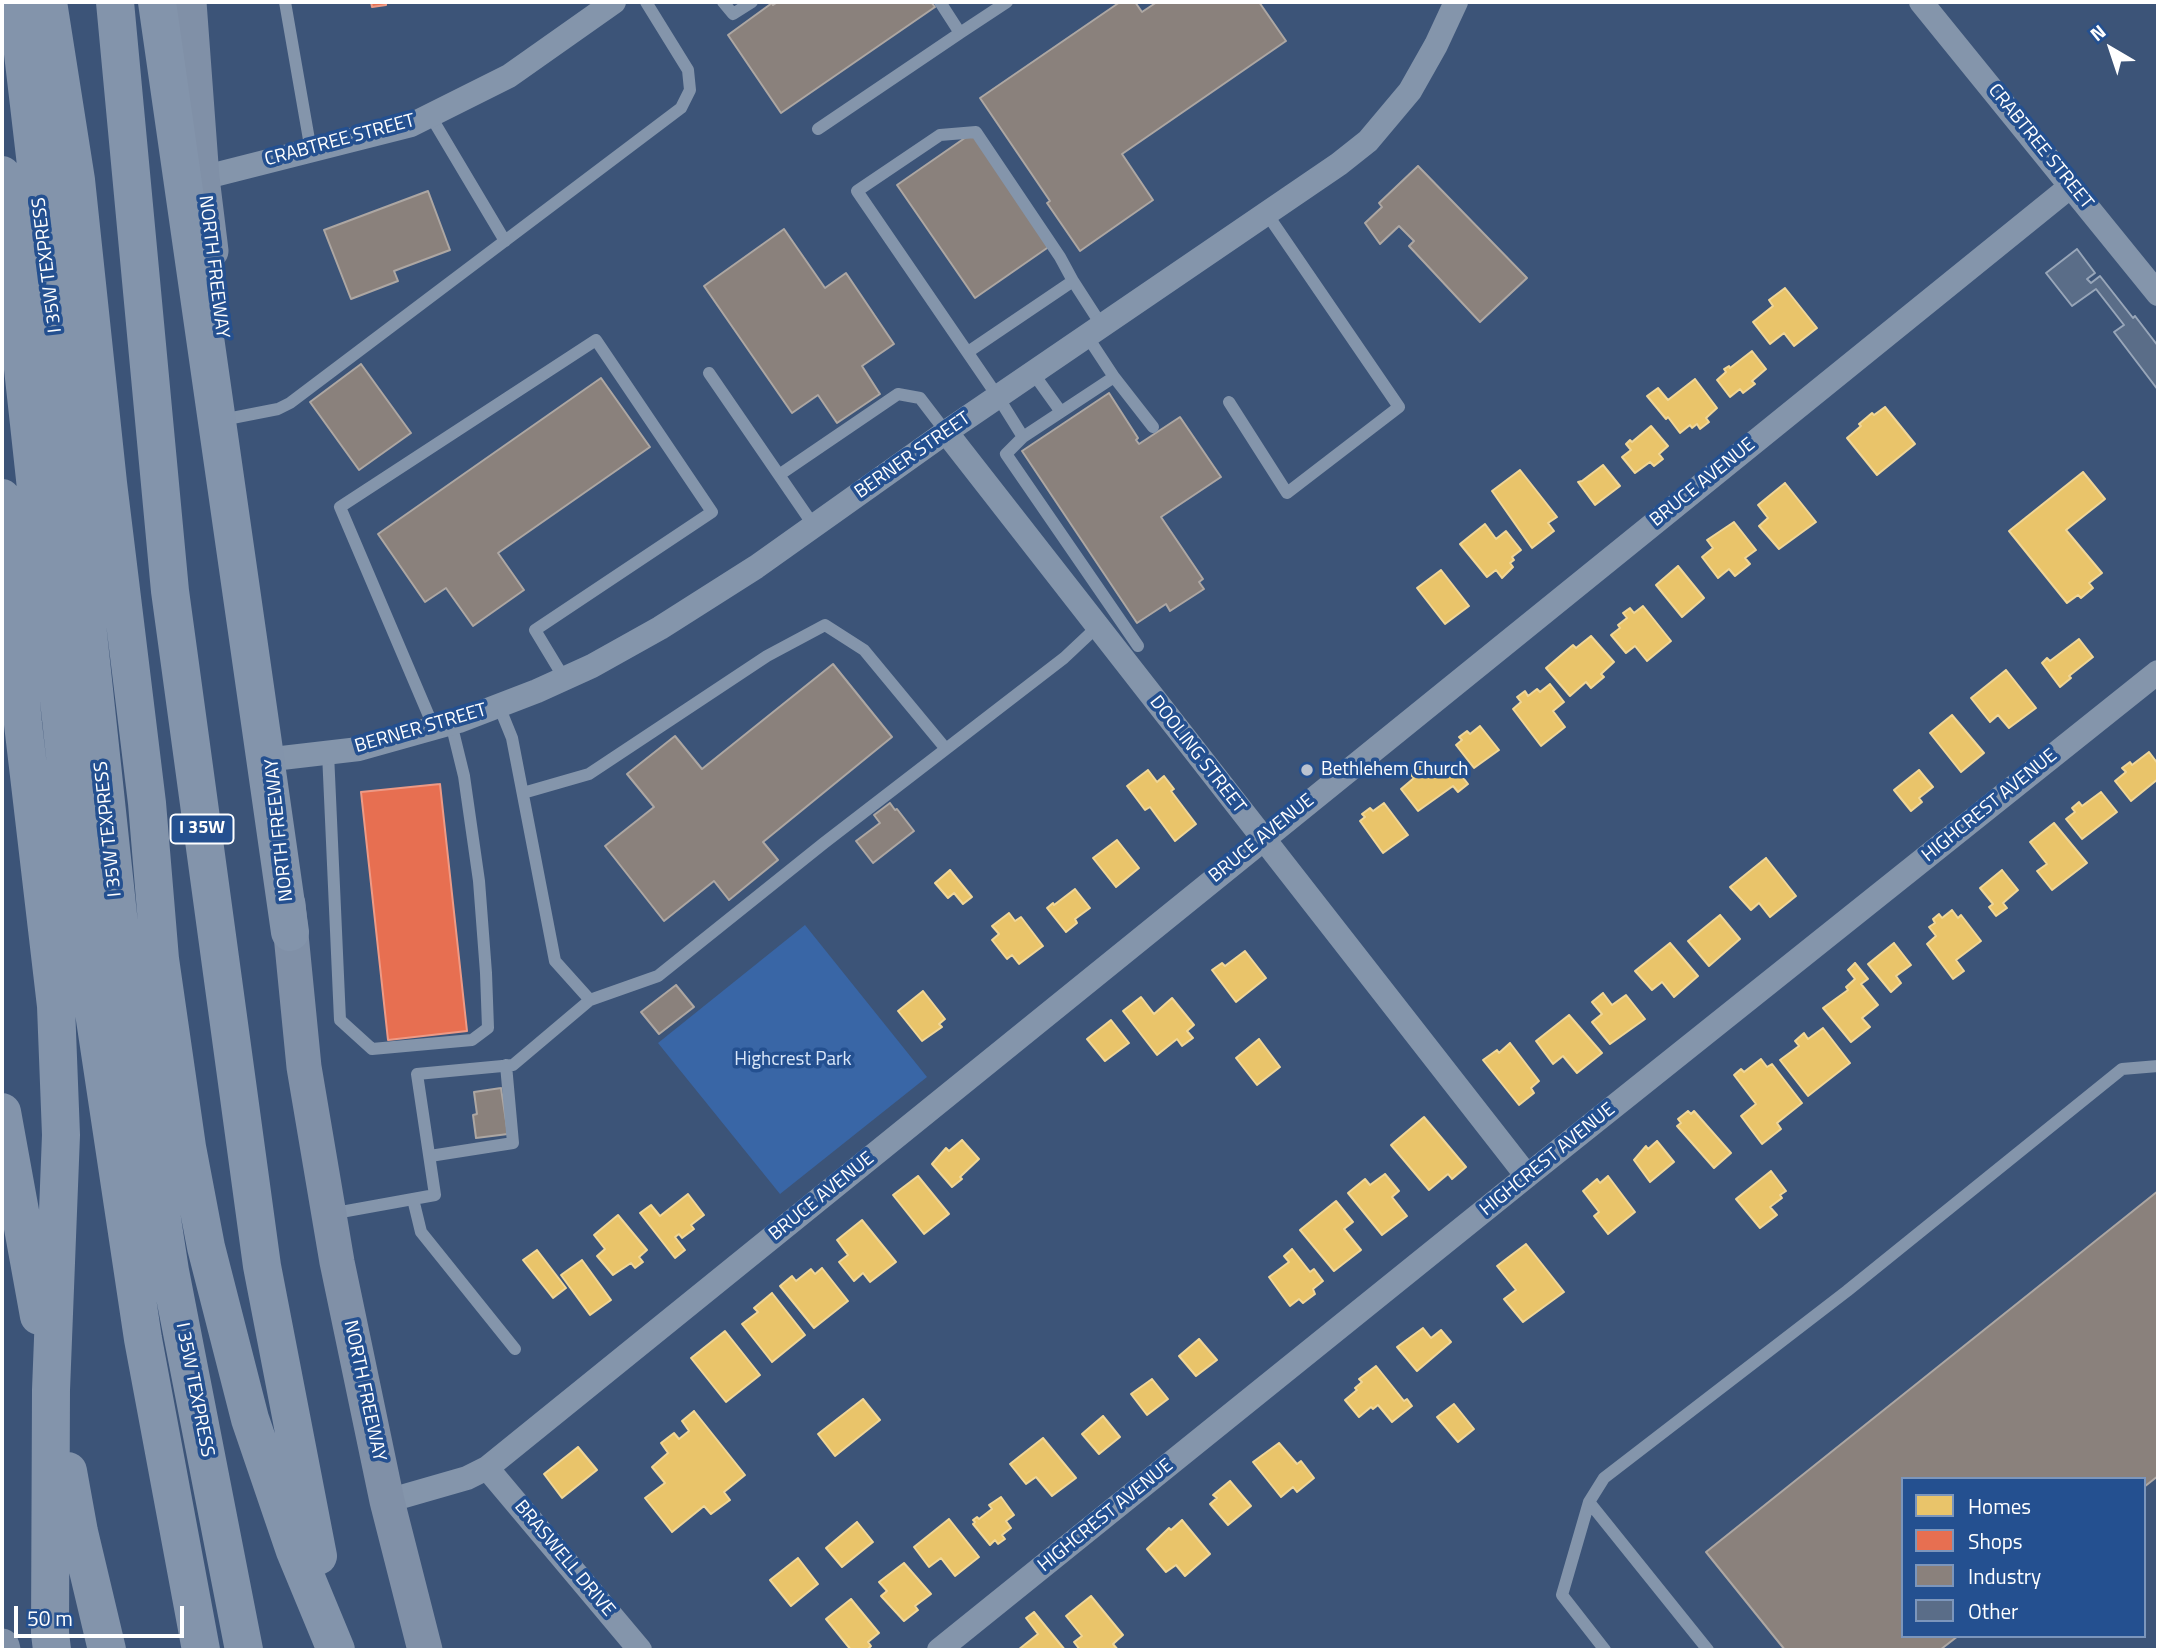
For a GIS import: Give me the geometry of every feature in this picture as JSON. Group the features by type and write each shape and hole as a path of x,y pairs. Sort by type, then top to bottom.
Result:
{"highway":[{"name":"I 35W TEXPRESS","path":"16,2 61,376 125,980 170,1271 244,1650"},
{"path":"48,2 76,180 108,483 147,803 160,959 187,1147 205,1247 250,1419 295,1551 337,1650"},
{"name":"I 35W","path":"115,2 170,591 262,1266 298,1462 337,1650"},
{"path":"157,2 290,932"},
{"name":"I 35W TEXPRESS","path":"2,175 90,986 143,1339 201,1650"},
{"path":"2,498 23,724 56,1006 61,1135 51,1390 51,1641"},
{"path":"2,1112 79,1532 107,1650"}],"main road":[{"name":"NORTH FREEWAY","path":"189,2 202,178 269,712 304,1067 329,1214 387,1501 425,1650"}],"street":[{"name":"CRABTREE STREET","path":"202,178 411,125 509,76 614,2"},
{"name":"BERNER STREET","path":"273,759 359,750 499,706 564,678 660,628 756,568 946,432 1267,214 1368,141 1410,91 1456,2"},
{"name":"CRABTREE STREET","path":"1921,2 2158,293"},
{"name":"BRUCE AVENUE","path":"387,1501 467,1478 487,1468 2071,186"},
{"name":"DOOLING STREET","path":"946,432 1527,1176"},
{"name":"HIGHCREST AVENUE","path":"939,1650 2158,672"},
{"name":"BRASWELL DRIVE","path":"487,1468 640,1650"}],"lane":[{"path":"285,2 311,151"},
{"path":"232,418 278,409 290,403 681,108 690,90 688,70 646,2"},
{"path":"723,2 733,14 751,2"},
{"path":"940,2 960,33"},
{"path":"818,129 1007,2"},
{"path":"430,116 505,241"},
{"path":"1023,437 858,191 940,135 976,132 1060,257 1114,377 1153,426"},
{"path":"1229,402 1287,493 1399,407 1267,214"},
{"path":"968,352 1073,281"},
{"path":"328,753 340,1020 372,1049 472,1040 488,1028 479,881 466,789 442,726 340,506 596,340 712,512 535,630 564,678"},
{"path":"709,373 814,526"},
{"path":"1033,373 1061,412"},
{"path":"1114,377 1023,437 1006,454 1138,646"},
{"path":"779,475 898,394 920,398 946,432"},
{"path":"523,793 589,775 767,656 825,625 864,650 946,749"},
{"path":"329,1214 435,1195 417,1074 513,1065 590,1000 658,976 1064,658 1097,627"},
{"path":"499,706 512,738 555,961 590,1000"},
{"path":"430,1156 513,1143 506,1065"},
{"path":"1605,1650 1562,1595 1589,1502 1604,1478 1847,1291 2122,1069 2158,1066"},
{"path":"413,1199 421,1231 514,1349"},
{"path":"1589,1502 1708,1650"}],"green space":[{"name":"Highcrest Park","path":"805,925 927,1077 780,1194 658,1043"}],"building: Homes":[{"path":"1785,288 1817,328 1794,346 1784,333 1770,344 1753,322 1773,306 1769,300"},
{"path":"1752,351 1766,369 1752,381 1755,384 1743,393 1740,389 1730,397 1717,380 1726,372 1724,369 1729,366 1730,368"},
{"path":"1695,379 1717,408 1706,418 1709,422 1700,429 1697,424 1692,428 1690,425 1680,433 1647,396 1658,388 1668,400"},
{"path":"1885,407 1915,444 1877,475 1847,438 1872,413 1874,415"},
{"path":"1651,426 1668,446 1659,454 1663,459 1654,466 1650,462 1635,473 1622,457 1631,450 1626,444"},
{"path":"1603,465 1620,486 1595,505 1578,482"},
{"path":"1520,470 1557,517 1548,523 1554,531 1532,548 1492,491"},
{"path":"2083,472 2105,499 2066,530 2102,573 2089,583 2093,588 2081,598 2078,595 2067,603 2009,531"},
{"path":"1785,483 1816,522 1779,549 1759,526 1768,518 1758,505"},
{"path":"1734,522 1756,550 1745,558 1750,564 1735,576 1729,569 1718,578 1702,557 1713,548 1707,540"},
{"path":"1485,524 1496,539 1506,531 1521,550 1512,557 1514,560 1510,563 1513,567 1502,578 1496,570 1487,577 1460,544"},
{"path":"1678,566 1704,598 1682,617 1656,585"},
{"path":"1441,570 1469,606 1445,624 1417,588"},
{"path":"1643,606 1671,641 1647,661 1635,646 1626,653 1611,635 1627,618 1623,613 1630,608 1634,613"},
{"path":"1591,636 1614,662 1601,674 1604,677 1591,688 1586,682 1570,696 1546,668 1573,645 1576,648"},
{"path":"2079,639 2093,657 2060,687 2042,663 2047,658 2050,661"},
{"path":"2006,670 2036,708 2009,728 1998,715 1990,722 1971,698"},
{"path":"1550,684 1564,702 1553,711 1565,727 1541,746 1513,709 1521,702 1517,697 1525,691 1528,696 1537,689 1540,692"},
{"path":"1952,715 1984,753 1961,772 1930,733"},
{"path":"1480,726 1499,750 1474,768 1456,745 1462,740 1459,737 1467,731 1470,734"},
{"path":"2149,752 2158,764 2158,779 2131,801 2115,781 2126,772 2122,768 2130,762 2132,765"},
{"path":"1421,765 1424,770 1431,765 1439,775 1454,766 1468,784 1458,792 1453,786 1418,811 1401,789 1414,778 1410,774"},
{"path":"1148,770 1157,782 1164,776 1174,789 1171,791 1196,824 1175,841 1150,807 1145,810 1127,786"},
{"path":"1919,770 1933,787 1919,798 1922,802 1911,811 1894,790"},
{"path":"2101,792 2117,812 2082,839 2066,819 2075,812 2072,808 2079,802 2082,806"},
{"path":"1384,803 1408,835 1383,853 1360,821 1365,817 1362,814 1370,808 1373,811"},
{"path":"2054,823 2087,863 2052,890 2037,871 2047,864 2030,842"},
{"path":"1117,840 1139,868 1116,887 1093,858"},
{"path":"1766,858 1796,896 1770,917 1759,903 1751,910 1730,887"},
{"path":"950,870 972,897 963,904 954,893 948,898 935,883"},
{"path":"2002,870 2018,890 2003,903 2007,908 1996,916 1989,907 1993,904 1980,888"},
{"path":"1075,889 1090,908 1075,919 1077,923 1066,932 1047,908"},
{"path":"1952,910 1958,918 1961,915 1981,941 1956,960 1964,971 1953,979 1927,944 1936,936 1929,927 1935,923 1933,919 1939,914 1942,918"},
{"path":"1009,913 1015,921 1021,917 1043,946 1019,964 1012,955 1007,959 992,940 999,934 992,926"},
{"path":"1720,915 1740,939 1709,966 1688,941"},
{"path":"1670,943 1698,976 1674,997 1662,982 1652,990 1635,971"},
{"path":"1894,943 1911,965 1896,976 1901,983 1891,992 1868,964"},
{"path":"1245,951 1266,978 1236,1002 1212,970 1222,963 1225,966"},
{"path":"1855,963 1868,979 1861,984 1878,1005 1862,1018 1870,1027 1851,1042 1823,1008 1848,990 1846,987 1855,979 1848,970"},
{"path":"923,991 945,1019 939,1024 942,1027 922,1041 898,1011"},
{"path":"1603,993 1612,1005 1626,995 1645,1019 1610,1044 1592,1022 1602,1014 1592,1002"},
{"path":"1141,997 1154,1014 1172,998 1194,1025 1187,1031 1193,1038 1182,1046 1177,1039 1157,1055 1123,1011"},
{"path":"1569,1015 1602,1053 1577,1073 1563,1056 1553,1064 1536,1041"},
{"path":"1111,1020 1129,1043 1105,1061 1087,1039"},
{"path":"1823,1028 1850,1063 1808,1096 1780,1060 1799,1046 1795,1041 1804,1033 1808,1039"},
{"path":"1259,1039 1280,1067 1257,1085 1236,1058"},
{"path":"1510,1043 1539,1081 1531,1088 1534,1093 1519,1105 1483,1060 1497,1050 1499,1053"},
{"path":"1761,1059 1767,1067 1772,1064 1802,1103 1777,1123 1781,1129 1762,1144 1741,1116 1756,1104 1734,1075 1741,1069 1744,1072"},
{"path":"1688,1111 1691,1114 1694,1111 1731,1153 1714,1168 1677,1126 1681,1123 1678,1119"},
{"path":"1424,1117 1466,1167 1452,1179 1448,1174 1429,1190 1391,1145"},
{"path":"962,1140 979,1159 952,1187 932,1164 946,1148 949,1151"},
{"path":"1657,1141 1674,1162 1650,1182 1634,1160 1646,1146 1648,1149"},
{"path":"1771,1171 1786,1191 1780,1195 1782,1198 1770,1207 1777,1215 1760,1228 1736,1199"},
{"path":"1385,1174 1399,1191 1392,1197 1407,1216 1382,1235 1348,1193 1365,1179 1370,1185"},
{"path":"918,1176 949,1214 924,1234 893,1195"},
{"path":"1608,1176 1635,1212 1608,1234 1594,1216 1599,1212 1583,1191 1597,1179 1600,1183"},
{"path":"688,1194 704,1215 691,1225 694,1229 682,1238 679,1234 675,1237 685,1250 675,1258 640,1213 651,1205 660,1216"},
{"path":"1336,1201 1353,1222 1344,1229 1361,1250 1334,1271 1300,1230"},
{"path":"618,1215 647,1250 639,1257 643,1262 635,1268 631,1263 613,1275 597,1256 605,1249 594,1235"},
{"path":"862,1220 896,1262 870,1282 863,1273 854,1281 839,1262 848,1255 837,1240"},
{"path":"1526,1244 1564,1292 1523,1322 1504,1299 1516,1290 1497,1266"},
{"path":"1292,1249 1310,1272 1314,1269 1323,1281 1313,1289 1315,1294 1303,1303 1299,1299 1290,1306 1269,1277 1289,1262 1284,1256"},
{"path":"537,1250 566,1288 553,1298 523,1260"},
{"path":"582,1260 611,1300 590,1315 561,1275"},
{"path":"822,1268 848,1301 814,1328 780,1286 792,1276 796,1281 811,1269 815,1274"},
{"path":"772,1293 805,1335 772,1362 742,1324 758,1312 754,1308"},
{"path":"1423,1328 1431,1338 1441,1330 1451,1342 1417,1371 1397,1347"},
{"path":"725,1331 760,1375 726,1402 691,1358"},
{"path":"1199,1339 1217,1360 1196,1376 1179,1356"},
{"path":"1376,1366 1404,1401 1407,1399 1412,1406 1392,1422 1378,1405 1359,1417 1345,1400 1357,1390 1355,1388 1362,1382 1359,1379"},
{"path":"1152,1379 1168,1399 1147,1415 1131,1394"},
{"path":"863,1399 880,1420 835,1456 818,1434"},
{"path":"1454,1404 1474,1429 1458,1442 1437,1417"},
{"path":"694,1411 745,1475 724,1492 730,1500 711,1514 704,1506 672,1532 645,1498 665,1483 652,1467 668,1453 661,1443 674,1433 679,1439 689,1431 682,1421"},
{"path":"1103,1416 1120,1437 1099,1454 1082,1434"},
{"path":"1043,1438 1076,1478 1052,1496 1036,1477 1026,1484 1010,1464"},
{"path":"1279,1443 1297,1464 1301,1461 1314,1478 1297,1492 1293,1487 1281,1497 1253,1462"},
{"path":"578,1447 597,1470 562,1498 544,1474"},
{"path":"1230,1481 1251,1506 1228,1525 1210,1504 1217,1498 1213,1495"},
{"path":"1001,1497 1014,1515 1006,1521 1011,1528 1002,1535 1005,1539 998,1544 995,1540 990,1545 973,1524 973,1520 977,1517 979,1519 992,1509 989,1505"},
{"path":"949,1519 979,1557 955,1576 941,1558 929,1567 914,1547"},
{"path":"1182,1520 1210,1554 1185,1576 1176,1565 1166,1572 1147,1549 1169,1528 1171,1530"},
{"path":"857,1522 873,1542 842,1567 826,1548"},
{"path":"798,1558 818,1584 791,1606 770,1580"},
{"path":"904,1563 931,1594 915,1606 918,1610 904,1621 881,1596 887,1591 879,1582"},
{"path":"1091,1596 1123,1635 1113,1644 1118,1650 1080,1650 1074,1642 1082,1636 1066,1616"},
{"path":"851,1599 879,1633 868,1642 871,1646 867,1650 851,1650 826,1619"},
{"path":"1034,1612 1065,1650 1018,1650 1038,1634 1026,1618"}],"building: Shops":[{"path":"371,2 386,2 386,5 372,7"},
{"path":"440,784 467,1031 388,1040 361,792"}],"building: Industry":[{"path":"778,2 931,2 935,7 781,113 728,35 772,3 773,5"},
{"path":"1120,2 1135,2 1142,12 1157,2 1259,2 1286,41 1122,154 1153,200 1080,251 1047,203 1050,201 980,98"},
{"path":"972,133 1050,246 975,298 897,185"},
{"path":"1418,166 1527,278 1480,322 1409,246 1414,241 1399,226 1380,244 1365,223 1382,207 1379,203"},
{"path":"428,191 450,250 394,271 398,281 351,299 324,230"},
{"path":"784,229 825,288 846,273 894,344 862,366 880,394 837,423 818,395 792,413 704,286"},
{"path":"361,364 411,433 359,470 310,402"},
{"path":"601,378 650,447 498,553 524,590 473,626 446,588 425,602 378,534"},
{"path":"1109,393 1138,438 1136,440 1139,444 1180,417 1221,477 1161,517 1203,579 1199,582 1204,589 1170,611 1166,604 1137,623 1022,451"},
{"path":"833,664 892,737 763,842 778,860 729,900 714,881 664,921 605,846 654,807 627,774 675,736 702,769"},
{"path":"890,803 914,831 873,863 856,841 880,823 874,815"},
{"path":"676,985 694,1007 659,1034 641,1012"},
{"path":"501,1088 508,1134 476,1138 474,1092"},
{"path":"2158,1191 2158,1476 2146,1485 2146,1477 1901,1477 1901,1638 1955,1638 1940,1650 1785,1650 1706,1552"}],"building: Other":[{"path":"2077,249 2095,273 2087,279 2091,283 2100,276 2158,346 2158,390 2114,332 2124,325 2096,289 2072,306 2046,273"}],"place":[{"name":"Bethlehem Church","path":"1307,770"}]}
